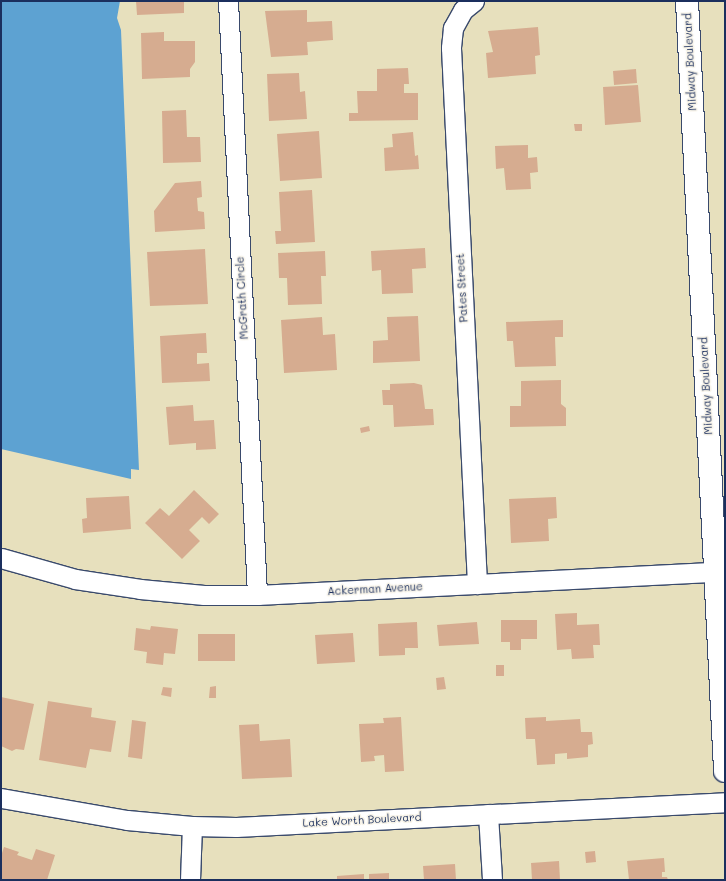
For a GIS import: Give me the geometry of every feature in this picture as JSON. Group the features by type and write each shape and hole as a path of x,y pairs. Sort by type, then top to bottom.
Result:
{"street":[{"name":"McGrath Circle","path":"228,1 257,594"},
{"name":"Pates Street","path":"474,1 463,10 453,28 451,48 477,584"},
{"name":"Midway Boulevard","path":"687,1 720,571 725,771"},
{"name":"Ackerman Avenue","path":"1,558 75,579 140,589 204,595 477,584 720,571"},
{"name":"Lake Worth Boulevard","path":"1,798 70,812 192,826 236,826 725,802"},
{"path":"488,814 492,880"},
{"path":"190,880 192,826"}],"water":[{"path":"1,1 120,1 117,18 121,30 139,470 131,469 131,479 1,449"}],"building":[{"path":"136,1 184,1 184,13 137,15"},
{"path":"307,10 307,22 332,21 333,40 307,42 308,55 271,57 265,11"},
{"path":"538,27 540,55 535,56 536,74 488,78 486,53 493,52 488,31"},
{"path":"164,32 164,41 195,41 195,62 190,69 190,77 142,79 141,33"},
{"path":"408,68 409,84 404,84 404,93 418,93 418,120 349,121 349,113 358,113 357,91 377,91 377,69"},
{"path":"636,69 637,83 614,85 613,71"},
{"path":"299,73 300,92 305,91 307,119 269,121 267,74"},
{"path":"638,85 641,122 605,125 603,87"},
{"path":"186,110 187,137 200,137 201,162 163,163 162,111"},
{"path":"574,124 582,124 582,131 575,131"},
{"path":"319,131 322,178 280,181 277,134"},
{"path":"413,132 415,156 418,155 419,169 385,171 384,148 393,147 392,134"},
{"path":"528,145 528,158 537,157 538,172 530,173 531,189 506,190 504,168 496,169 495,146"},
{"path":"201,181 202,197 197,198 198,211 204,212 205,229 155,232 154,211 175,183"},
{"path":"312,190 315,242 276,244 275,231 281,231 279,192"},
{"path":"425,248 426,268 412,269 413,293 382,294 381,270 372,271 371,251"},
{"path":"205,249 208,304 150,306 147,252"},
{"path":"325,251 326,276 321,276 322,304 288,305 287,278 279,278 278,253"},
{"path":"418,316 420,361 373,363 373,341 388,340 387,317"},
{"path":"322,317 323,335 335,334 337,370 284,373 281,320"},
{"path":"563,320 563,337 555,337 556,366 515,367 513,341 507,341 506,322"},
{"path":"206,333 207,353 197,353 197,364 209,363 210,381 162,383 160,336"},
{"path":"561,380 561,404 566,408 566,426 510,427 510,406 521,406 521,381"},
{"path":"414,383 422,385 425,409 433,409 434,425 394,427 393,405 383,405 382,390 390,390 390,384"},
{"path":"193,405 194,421 214,420 216,449 196,450 196,443 169,445 166,407"},
{"path":"369,426 370,431 361,433 360,428"},
{"path":"194,490 219,514 209,524 202,517 189,530 200,541 182,559 145,523 160,508 169,516"},
{"path":"129,496 131,529 83,533 82,519 87,518 86,498"},
{"path":"556,497 557,518 548,519 549,541 511,543 509,499"},
{"path":"577,613 577,625 599,624 600,645 593,645 594,658 572,659 571,649 557,650 555,614"},
{"path":"501,620 537,620 537,639 521,639 521,650 510,650 510,642 501,642"},
{"path":"417,622 418,648 405,648 405,655 379,656 378,624"},
{"path":"477,622 479,644 439,646 437,625"},
{"path":"151,626 178,629 175,654 164,653 163,665 146,663 147,652 134,650 136,628 150,630"},
{"path":"353,633 355,662 317,664 315,635"},
{"path":"198,634 235,634 235,661 198,661"},
{"path":"496,665 504,665 504,676 496,676"},
{"path":"444,677 446,689 437,690 436,678"},
{"path":"216,686 216,698 209,698 210,687"},
{"path":"163,687 172,688 171,697 161,695"},
{"path":"1,697 34,704 24,750 16,749 12,751 1,746"},
{"path":"48,701 92,708 91,717 116,721 111,752 90,749 86,768 39,760"},
{"path":"401,717 404,771 385,772 384,755 374,756 375,761 361,762 359,724 384,723 383,718"},
{"path":"546,717 546,721 580,719 581,732 592,732 593,744 588,745 588,757 567,759 567,753 555,754 555,764 537,765 535,739 526,739 525,718"},
{"path":"132,720 146,722 142,759 128,757"},
{"path":"259,724 260,741 290,739 292,777 242,779 239,725"},
{"path":"4,847 19,852 17,855 32,860 36,849 55,855 47,880 1,880 1,856"},
{"path":"595,851 596,862 586,863 585,852"},
{"path":"664,858 665,872 662,872 662,877 667,877 668,880 629,880 627,861"},
{"path":"559,861 560,880 532,880 531,863"},
{"path":"455,864 456,880 424,880 423,866"},
{"path":"389,873 389,880 369,880 369,874"},
{"path":"364,874 364,880 337,880 337,876"}]}
